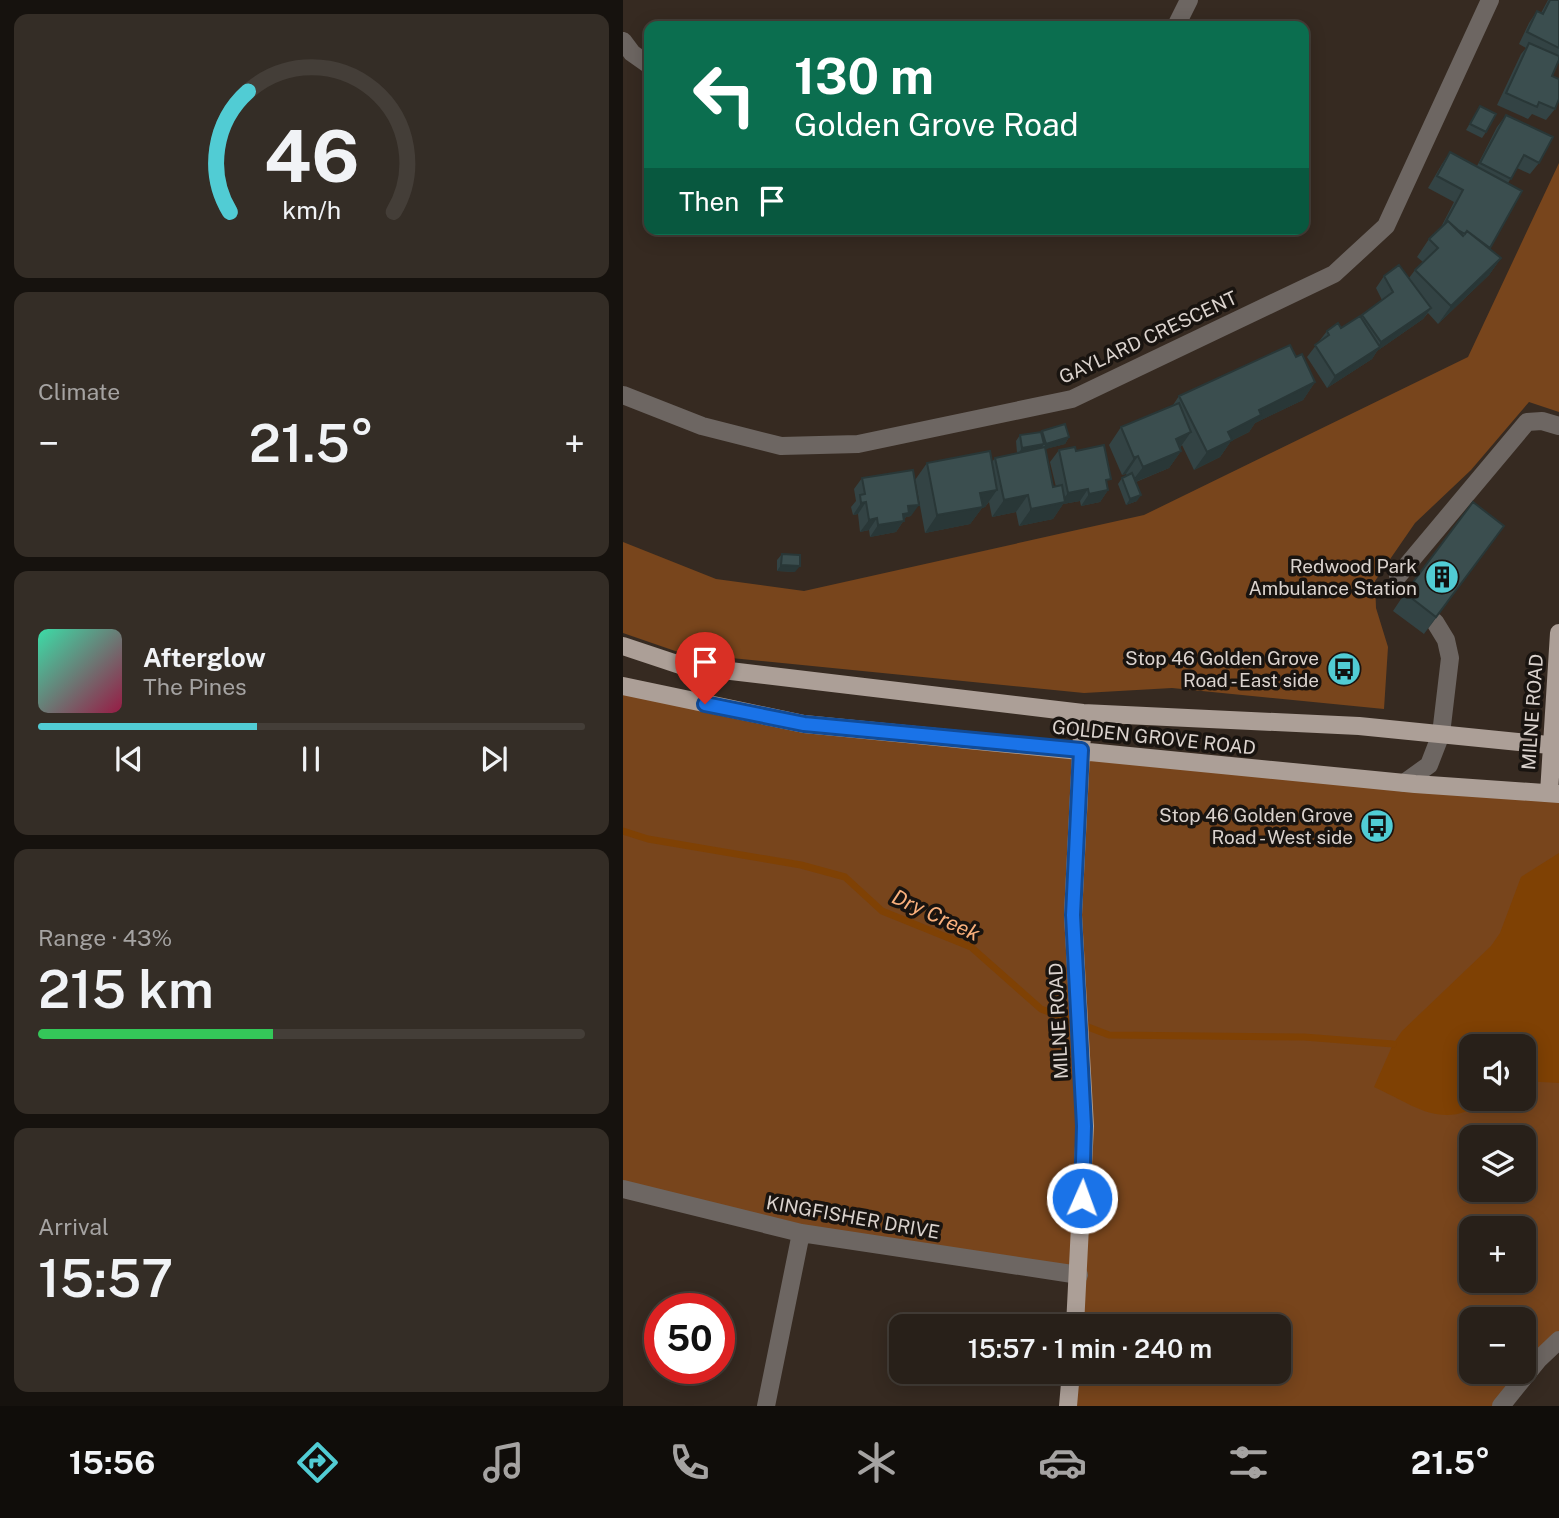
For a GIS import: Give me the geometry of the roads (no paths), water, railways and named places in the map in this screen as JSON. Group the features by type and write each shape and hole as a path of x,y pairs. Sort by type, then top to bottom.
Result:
{"main road":[{"name":"MILNE ROAD","path":"1554,794 1559,634"},
{"name":"GOLDEN GROVE ROAD","path":"623,646 680,665 1083,713 1359,726 1555,745"},
{"name":"GOLDEN GROVE ROAD","path":"623,686 804,724 1404,783 1554,794"},
{"name":"MILNE ROAD","path":"1076,1314 1084,1126 1073,915 1083,713"},
{"path":"1068,1406 1070,1384"}],"street":[{"path":"1178,21 1189,0"},
{"name":"GAYLARD CRESCENT","path":"623,395 702,426 781,446 858,444 1072,399 1334,274 1386,226 1490,0"},
{"path":"623,41 632,53 644,61"},
{"path":"1398,576 1527,422 1542,421 1559,426"},
{"path":"1404,783 1429,765 1441,734 1450,658 1446,640 1435,622"},
{"name":"KINGFISHER DRIVE","path":"623,1189 801,1233 1079,1275"},
{"path":"766,1406 801,1233"},
{"path":"1501,1406 1538,1360 1559,1340"}],"waterway":[{"name":"Dry Creek","path":"623,831 648,839 801,865 845,877 882,911 971,947 1041,1009 1109,1035 1304,1037 1393,1044"}],"place":[{"name":"Redwood Park Ambulance Station","path":"1442,577"},
{"name":"Stop 46 Golden Grove Road - East side","path":"1344,669"},
{"name":"Stop 46 Golden Grove Road - West side","path":"1377,826"}]}
